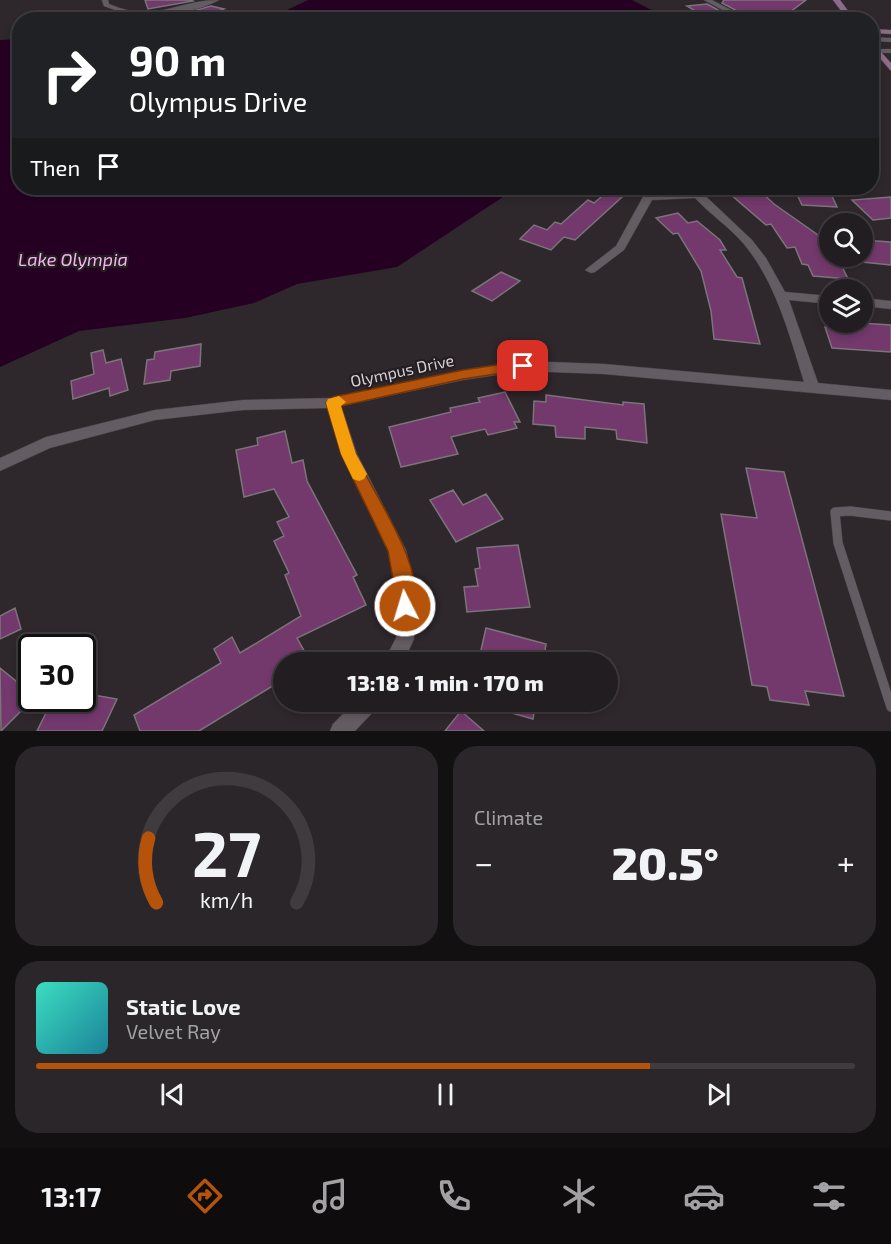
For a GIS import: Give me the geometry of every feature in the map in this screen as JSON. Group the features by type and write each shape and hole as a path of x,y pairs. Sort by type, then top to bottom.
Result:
{"main road":[{"path":"836,0 846,12"},
{"path":"879,53 891,68"}],"street":[{"path":"105,0 106,5 116,10 135,12"},
{"path":"155,12 184,9 216,0"},
{"path":"708,0 731,12"},
{"path":"591,270 620,248 648,197 663,195"},
{"path":"699,195 750,243 782,296 813,388"},
{"path":"782,296 819,299"},
{"path":"873,303 891,305"},
{"name":"Olympus Drive","path":"0,465 46,443 155,415 243,405 333,403 463,375 523,366 603,369 891,395"},
{"path":"333,403 349,454 397,550 406,589 405,639 398,652"},
{"path":"340,731 359,712"}],"lane":[{"path":"891,516 835,512 838,543 891,707"}],"water":[{"path":"308,0 632,0 655,12 283,12"},
{"name":"Lake Olympia","path":"12,39 12,195 506,195 397,267 297,284 254,303 185,318 79,331 0,367 0,40"}],"building":[{"path":"145,0 191,0 193,1 148,9"},
{"path":"724,0 806,0 790,12 739,12 722,3"},
{"path":"707,4 722,12 697,12 687,6"},
{"path":"211,6 224,9 216,12 189,12"},
{"path":"603,195 622,197 575,240 564,237 551,250 520,239 534,225 547,230 555,222 561,224 588,200 594,203"},
{"path":"731,195 764,195 819,236 819,267 842,267 848,279 813,276 808,265 802,264 795,247 787,248 771,224 766,225"},
{"path":"797,195 831,195 837,207 802,205"},
{"path":"891,197 891,218 873,220 873,213 866,213 852,200"},
{"path":"678,213 688,223 697,221 720,240 726,250 720,250 737,277 742,278 760,344 714,339 711,311 701,271 678,233 673,234 656,218"},
{"path":"873,241 891,242 891,265 873,263"},
{"path":"501,272 520,281 492,301 472,291"},
{"path":"873,324 891,325 891,352 832,348 827,333 873,333"},
{"path":"201,344 200,366 171,371 170,380 144,384 147,360 154,359 155,352"},
{"path":"103,350 106,363 121,359 128,390 110,396 109,388 73,399 71,381 94,374 91,353"},
{"path":"505,392 520,422 514,422 517,428 488,435 485,429 451,437 458,454 401,467 389,427 451,412 450,408 480,402 478,398"},
{"path":"546,395 623,405 623,402 644,404 647,443 617,439 616,430 585,427 585,439 556,437 555,426 533,424 534,401 546,402"},
{"path":"285,431 292,463 303,460 307,481 357,575 353,577 366,605 297,638 305,652 273,652 273,686 199,731 140,731 134,715 221,663 214,649 232,637 240,653 301,616 285,575 289,573 274,541 284,536 277,522 289,517 274,489 244,497 236,450 258,445 257,438"},
{"path":"746,468 784,472 844,696 805,691 809,705 770,700 767,687 752,685 721,514 757,518"},
{"path":"453,490 463,505 486,494 503,519 456,542 430,500"},
{"path":"518,545 530,607 467,612 464,587 478,586 475,569 480,568 477,548"},
{"path":"15,608 21,629 0,639 0,616"},
{"path":"486,628 546,644 545,652 481,652"},
{"path":"0,668 18,683 18,712 20,712 1,731"},
{"path":"96,695 117,699 102,731 37,731 46,712 96,712"},
{"path":"462,712 484,731 445,731"},
{"path":"508,712 534,712 533,719"}],"slow traffic":[{"path":"339,402 333,403 349,454 359,474"}],"route":[{"path":"405,606 406,589 397,550 349,454 333,403 463,375 523,366"}]}
